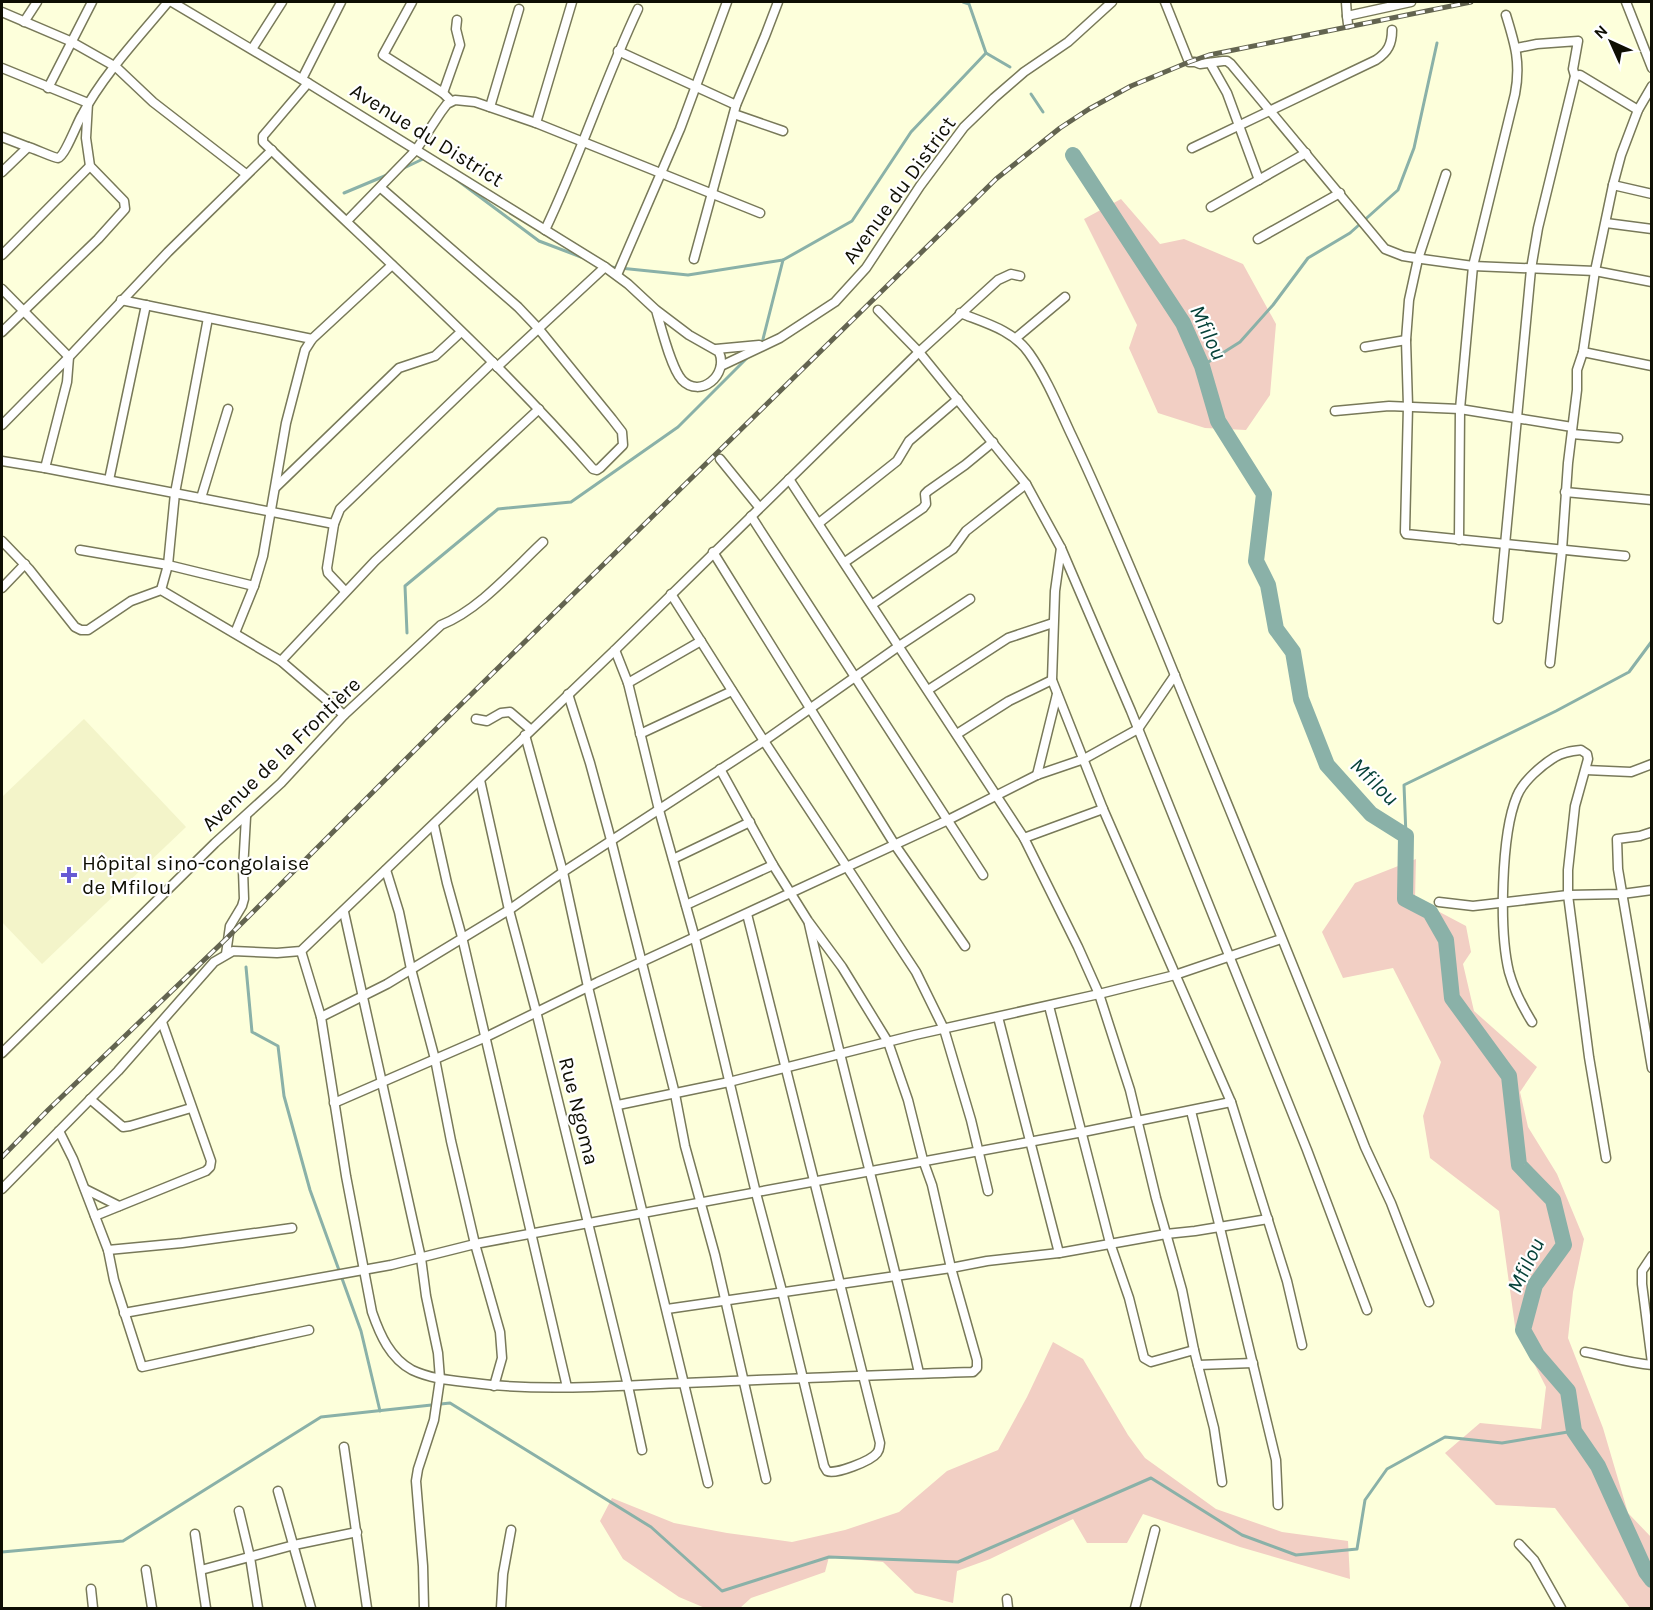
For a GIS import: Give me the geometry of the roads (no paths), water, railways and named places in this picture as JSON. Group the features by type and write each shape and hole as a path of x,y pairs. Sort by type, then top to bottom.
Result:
{"street":[{"path":"24,22 37,2"},
{"path":"48,88 70,41 92,2"},
{"path":"2,137 59,158 64,153 88,103 170,2"},
{"name":"Avenue du District","path":"170,2 305,81 605,267 689,335 716,349 766,344"},
{"path":"252,49 282,2"},
{"path":"341,2 305,81 262,139 495,364 593,469 600,468 623,445 622,432 612,419 538,328 518,307 381,188"},
{"path":"412,2 383,55 443,93 451,101"},
{"path":"536,123 572,2"},
{"path":"617,275 662,173 727,2"},
{"path":"694,259 735,109 777,2"},
{"name":"Avenue du District","path":"656,310 675,369 687,384 702,386 712,382 721,366 802,324 835,302 866,268 964,127 1024,72 1068,42 1112,2"},
{"path":"1165,2 1189,62 1227,61 1385,249 1418,259 1473,266 1595,270 1652,282"},
{"path":"1346,2 1348,20 1411,2"},
{"path":"1626,2 1652,68"},
{"path":"490,107 519,9"},
{"path":"545,230 568,183 618,51 638,9"},
{"path":"2,12 70,41 116,67 153,102 246,174"},
{"path":"1459,540 1460,409 1473,266 1515,94 1519,68 1517,48 1506,15"},
{"path":"443,93 460,45 456,29 457,20"},
{"path":"1192,148 1376,60 1385,54 1392,41 1392,30"},
{"path":"1498,619 1531,269 1546,194 1575,76 1573,69 1578,41 1517,48"},
{"path":"618,51 783,131"},
{"path":"1210,63 1227,93 1259,180"},
{"path":"2,68 88,103"},
{"path":"1575,76 1580,75 1638,110"},
{"path":"1550,663 1577,370 1584,352 1595,270 1613,185 1621,155 1638,110 1652,86"},
{"path":"347,221 416,150 431,125 451,101 462,100 490,107 584,141 760,213"},
{"path":"2,332 98,239 124,209 124,201 90,166 86,138 88,103"},
{"path":"2,172 28,147"},
{"path":"2,425 121,300 272,150"},
{"path":"1210,207 1306,153"},
{"path":"2,255 90,166"},
{"path":"1446,174 1418,259 1409,300 1406,340 1408,406 1405,532 1406,534 1459,540 1625,556"},
{"path":"1613,185 1652,194"},
{"path":"1258,239 1340,193"},
{"path":"1606,223 1652,229"},
{"path":"235,633 254,586 272,512 286,423 304,350 312,339 392,265"},
{"path":"345,591 328,573 327,568 334,524 340,509 495,364 605,267"},
{"path":"2,1189 162,1022 214,962 226,954 240,950 277,953 301,951 615,650 960,313 998,280 1011,274 1020,276"},
{"path":"2,288 69,357 67,382 45,468"},
{"path":"1016,338 1065,297"},
{"path":"121,300 312,339"},
{"path":"109,480 146,305"},
{"path":"878,310 919,352 1026,484 1061,548 1138,729 1230,957 1307,1150 1367,1310"},
{"path":"960,313 999,328 1016,338 1028,351 1041,372 1082,456 1175,675 1365,1147 1391,1203 1429,1302"},
{"path":"161,590 168,565 175,494 208,318"},
{"path":"275,487 399,368 435,356 461,332"},
{"path":"1365,347 1406,340"},
{"path":"716,349 721,356 721,366"},
{"path":"1584,352 1652,366"},
{"path":"819,523 897,461 909,441 958,399"},
{"path":"1335,411 1408,406 1460,409 1618,438"},
{"path":"201,498 228,408"},
{"path":"281,661 345,591 452,488 539,409"},
{"path":"845,562 923,508 926,504 925,494 928,491 993,442"},
{"path":"720,459 759,507"},
{"path":"2,461 334,524"},
{"path":"789,479 873,604 1024,838 1099,994 1130,1090 1182,1290 1194,1350 1214,1428 1222,1482"},
{"path":"873,604 953,549 966,531 1026,484"},
{"path":"1565,492 1652,500"},
{"path":"751,516 982,875"},
{"path":"2,540 25,564 75,627 81,630 88,630 99,624 131,601 161,590"},
{"name":"Avenue de la Frontière","path":"2,1053 198,859 281,783 344,715 441,625 457,619 472,607 543,542"},
{"path":"1061,548 1055,591 1052,680 1103,809 1231,1102 1268,1219 1302,1346"},
{"path":"80,550 168,565 254,586"},
{"path":"713,552 895,845 965,946"},
{"path":"2,588 25,564"},
{"path":"161,590 208,620 235,633 281,661 344,715"},
{"path":"671,594 764,741 916,972 944,1029 988,1191"},
{"path":"321,1017 363,997 509,910 611,840 764,741 970,599"},
{"path":"928,690 1008,638 1053,623"},
{"path":"627,684 701,641"},
{"path":"615,650 627,684 695,938 824,1466 826,1471 831,1473 875,1455 880,1443 747,914"},
{"path":"334,1103 486,1037 536,1011 948,820 1037,775 1084,759 1138,729 1175,675"},
{"path":"957,734 1008,701 1052,680"},
{"path":"640,734 732,691"},
{"path":"568,694 611,840 675,1094 685,1146 715,1255 766,1479"},
{"path":"1037,775 1057,694"},
{"path":"476,719 486,721 501,713 510,712 528,732 708,1483"},
{"path":"1532,1022 1521,1005 1509,969 1503,904 1505,846 1518,795 1528,781 1556,756 1568,751 1581,750 1587,754 1586,770 1575,806 1568,870 1568,896 1589,1057 1606,1158"},
{"path":"1586,770 1631,772 1652,764"},
{"path":"301,951 321,1017 334,1103 372,1312 391,1352 411,1369 440,1379 494,1386 567,1387 973,1372 977,1368 977,1360 951,1268 932,1185 923,1160 908,1100 888,1042 773,865 720,769"},
{"name":"Rue Ngoma","path":"480,780 509,910 536,1011 642,1450"},
{"path":"1024,838 1103,809"},
{"path":"226,954 230,926 244,899 246,817"},
{"path":"673,859 750,822"},
{"path":"434,825 567,1387"},
{"path":"1652,832 1617,839 1617,869 1652,1068"},
{"path":"686,905 773,865"},
{"path":"386,870 399,912 411,969 435,1059 475,1244 500,1332 502,1358 494,1386"},
{"path":"1439,902 1473,906 1652,890"},
{"path":"344,912 421,1258 438,1353 440,1379 434,1420 416,1481 424,1608"},
{"path":"808,921 838,1054 919,1373"},
{"path":"618,1105 729,1082 888,1042 1175,975 1281,939"},
{"path":"1050,1006 1110,1243 1129,1298 1144,1358 1151,1362 1194,1350"},
{"path":"998,1017 1059,1253"},
{"path":"95,1216 206,1171 210,1167 211,1161 162,1022"},
{"path":"90,1099 123,1127 191,1108"},
{"path":"124,1313 421,1258 475,1244 869,1172 923,1160 979,1152 1231,1102"},
{"path":"1191,1111 1276,1460 1278,1505"},
{"path":"59,1131 85,1189 108,1250 124,1313 142,1367 309,1330"},
{"path":"85,1189 119,1206"},
{"path":"667,1309 987,1261 1059,1253 1268,1219"},
{"path":"108,1250 182,1243 292,1228"},
{"path":"1585,1352 1627,1363 1652,1364 1642,1271 1652,1256"},
{"path":"1198,1365 1253,1363"},
{"path":"344,1447 367,1608"},
{"path":"278,1491 311,1608"},
{"path":"238,1511 250,1557 258,1608"},
{"path":"501,1608 503,1574 511,1530"},
{"path":"1135,1608 1155,1530"},
{"path":"201,1570 294,1545 357,1533"},
{"path":"195,1534 206,1608"},
{"path":"1520,1544 1534,1560 1561,1608"},
{"path":"146,1570 152,1608"},
{"path":"91,1589 93,1608"},
{"path":"1007,1599 1008,1608"}],"waterway":[{"name":"Mfilou","path":"963,2 969,4 986,53 1010,67"},
{"path":"1202,366 1240,342 1273,305 1308,258 1350,233 1398,190 1414,148 1437,43"},
{"path":"610,267 688,275 783,260 852,221 911,132 986,53"},
{"name":"Mfilou","path":"1031,94 1043,112"},
{"name":"Mfilou","path":"1073,155 1183,323 1202,366 1218,421 1264,494 1256,561 1268,585 1276,629 1293,652 1301,699 1327,765 1371,814 1406,836 1405,899 1430,912 1446,940 1452,998 1509,1076 1519,1165 1553,1200 1564,1245 1535,1285 1523,1330 1537,1355 1568,1391 1574,1431 1598,1466 1646,1572 1652,1580"},
{"path":"404,168 425,158"},
{"path":"344,193 387,175"},
{"path":"453,177 539,241 581,257"},
{"path":"762,343 783,260"},
{"path":"407,633 405,586 498,509 571,502 678,427 749,356"},
{"path":"1406,836 1404,785 1556,711 1629,672 1652,641"},
{"path":"246,967 252,1032 278,1046 284,1096 310,1190 361,1331 380,1411"},
{"path":"2,1552 123,1541 321,1417 450,1403 651,1527 722,1591 829,1557 958,1562 1151,1478 1242,1535 1296,1555 1357,1549 1365,1500 1387,1469 1445,1437 1502,1443 1574,1431"}],"railway":[{"path":"2,1157 996,179 1060,128 1131,86 1209,55 1471,2"}],"place":[{"name":"Hôpital sino-congolaise de Mfilou","path":"69,875"}]}
